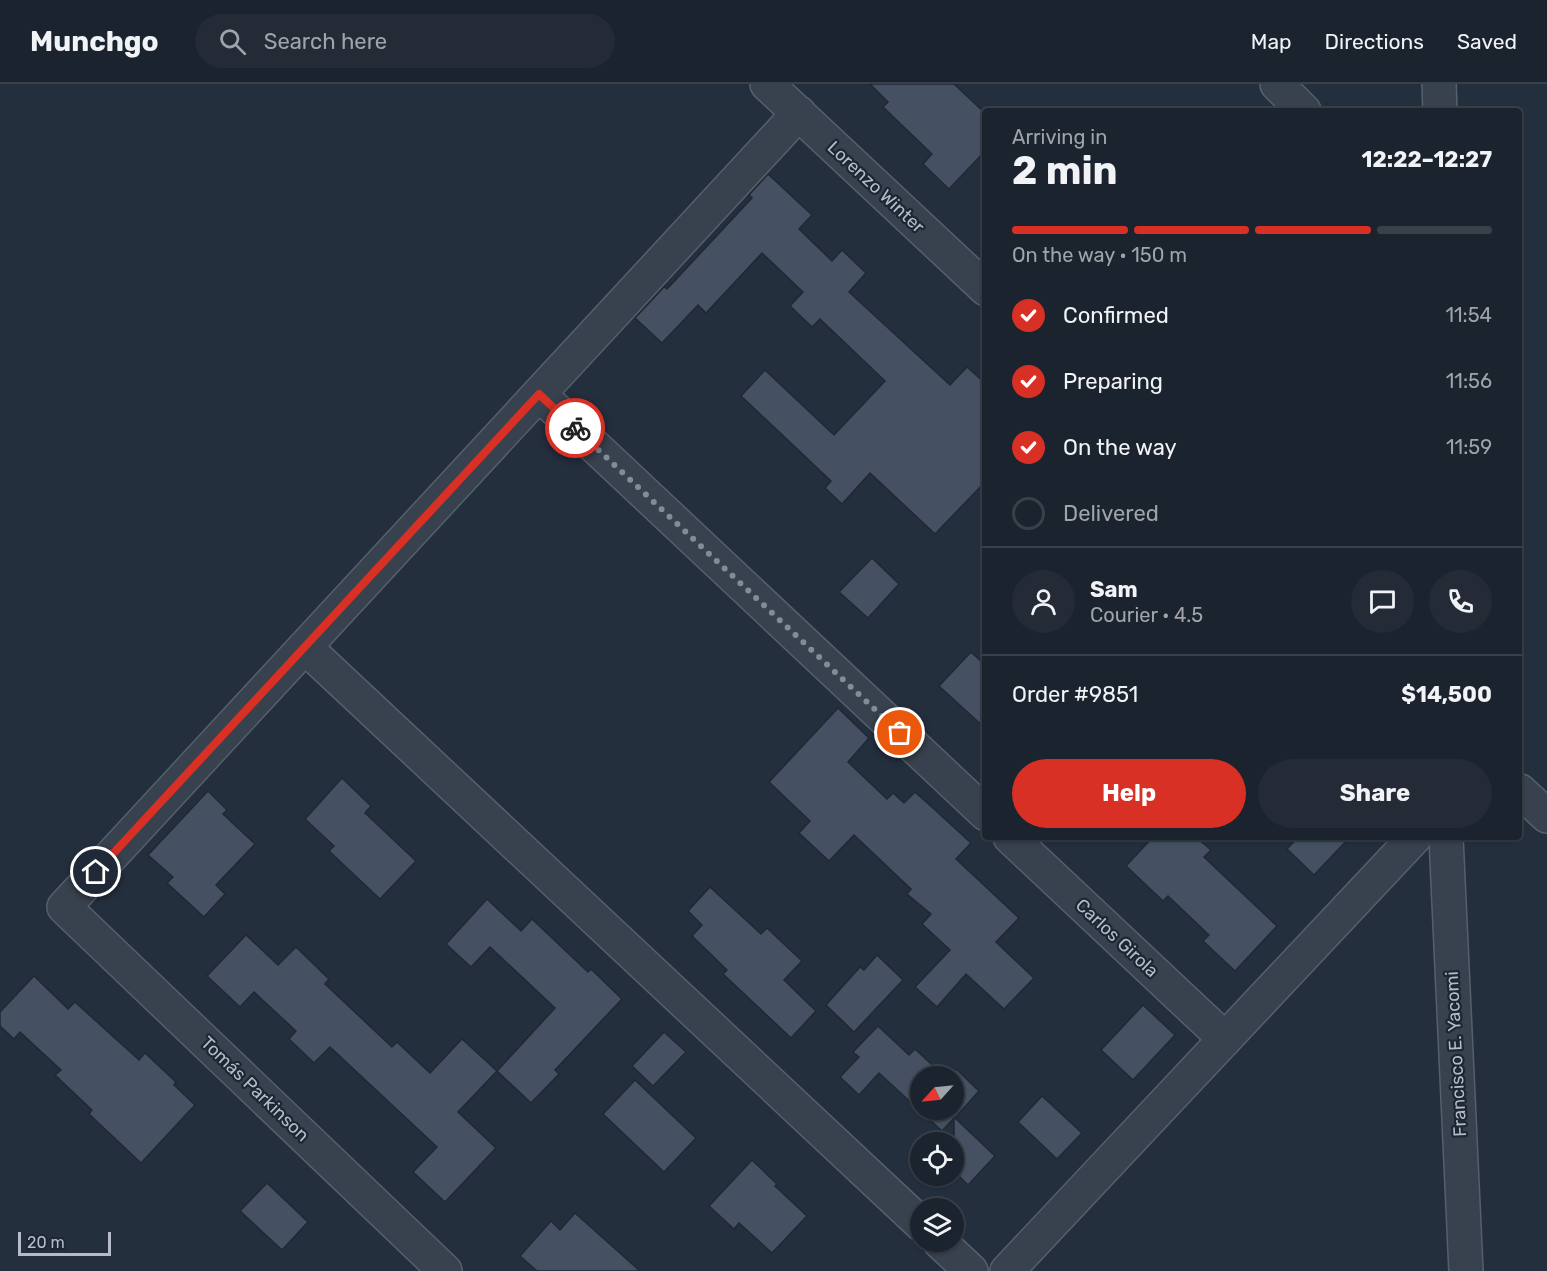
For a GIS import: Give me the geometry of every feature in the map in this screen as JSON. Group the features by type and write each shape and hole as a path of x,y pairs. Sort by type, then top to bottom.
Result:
{"street":[{"name":"Lorenzo Winter","path":"767,84 982,285"},
{"path":"1277,84 1301,108"},
{"path":"1439,84 1440,108"},
{"path":"799,113 304,647 910,1214"},
{"path":"539,394 982,810"},
{"name":"Tomás Parkinson","path":"304,647 64,907 446,1271"},
{"path":"1522,793 1547,816"},
{"name":"Carlos Girola","path":"1013,840 1225,1039"},
{"path":"1007,1271 1412,840"},
{"name":"Francisco E. Yacomi","path":"1446,840 1466,1271"},
{"path":"951,1252 971,1271"}],"building":[{"path":"870,84 954,84 982,110 982,154 949,189 923,164 932,154 883,107 888,102"},
{"path":"768,174 812,215 799,229 832,261 842,250 866,273 849,292 950,385 967,367 982,380 982,485 935,534 870,473 842,504 825,488 831,481 741,396 765,370 834,435 885,381 820,319 812,327 790,306 803,292 762,253 706,313 698,305 662,343 635,318 664,287 667,289 752,198 749,195"},
{"path":"872,558 899,584 868,618 839,592"},
{"path":"971,652 982,662 982,725 939,686"},
{"path":"838,708 869,738 848,762 887,799 893,793 904,803 915,792 934,809 971,843 956,859 1019,918 996,942 1034,978 1004,1009 966,974 937,1007 915,987 950,950 922,924 931,914 907,894 911,889 854,835 829,861 799,833 810,821 769,782"},
{"path":"342,778 371,806 365,813 416,861 380,899 329,851 334,846 305,819"},
{"path":"208,791 227,810 223,814 255,844 216,885 225,894 204,917 167,883 173,877 148,855"},
{"path":"1150,840 1199,840 1211,850 1204,857 1277,926 1235,971 1203,941 1209,935 1168,896 1163,901 1126,866"},
{"path":"1295,840 1347,840 1314,875 1287,849"},
{"path":"710,887 761,934 767,928 802,961 784,980 816,1011 791,1038 723,974 727,970 692,936 702,925 688,911"},
{"path":"487,899 521,931 532,919 588,972 591,969 622,999 555,1070 559,1074 531,1103 497,1071 555,1008 490,947 471,967 446,944"},
{"path":"246,935 278,965 296,947 329,979 325,984 392,1047 397,1042 430,1073 462,1039 497,1071 458,1112 496,1148 445,1202 413,1172 437,1147 330,1047 314,1063 289,1039 296,1031 254,992 240,1007 207,976"},
{"path":"877,955 903,980 854,1032 826,1005 860,967 864,970"},
{"path":"34,976 68,1009 75,1002 139,1060 145,1053 176,1082 174,1085 195,1105 141,1163 89,1114 92,1110 55,1075 61,1070 20,1032 14,1039 0,1026 0,1012"},
{"path":"1143,1005 1175,1035 1133,1080 1101,1050"},
{"path":"878,1026 909,1055 915,1049 933,1066 910,1066 910,1102 879,1073 859,1095 840,1077 859,1057 853,1052"},
{"path":"664,1032 686,1052 653,1086 632,1066"},
{"path":"964,1077 979,1091 964,1108"},
{"path":"635,1080 696,1138 664,1172 603,1114"},
{"path":"1042,1096 1082,1133 1057,1159 1018,1122"},
{"path":"930,1120 952,1120 942,1131"},
{"path":"954,1120 957,1120 995,1156 968,1185 964,1181 964,1132 954,1132"},
{"path":"752,1160 777,1184 775,1186 807,1216 772,1253 739,1223 734,1229 709,1206"},
{"path":"267,1183 308,1222 282,1250 240,1211"},
{"path":"575,1213 640,1271 537,1271 520,1256 551,1221 560,1230"}],"way so far":[{"path":"575,428 900,733"}],"route":[{"path":"96,872 539,394 575,428"}]}
